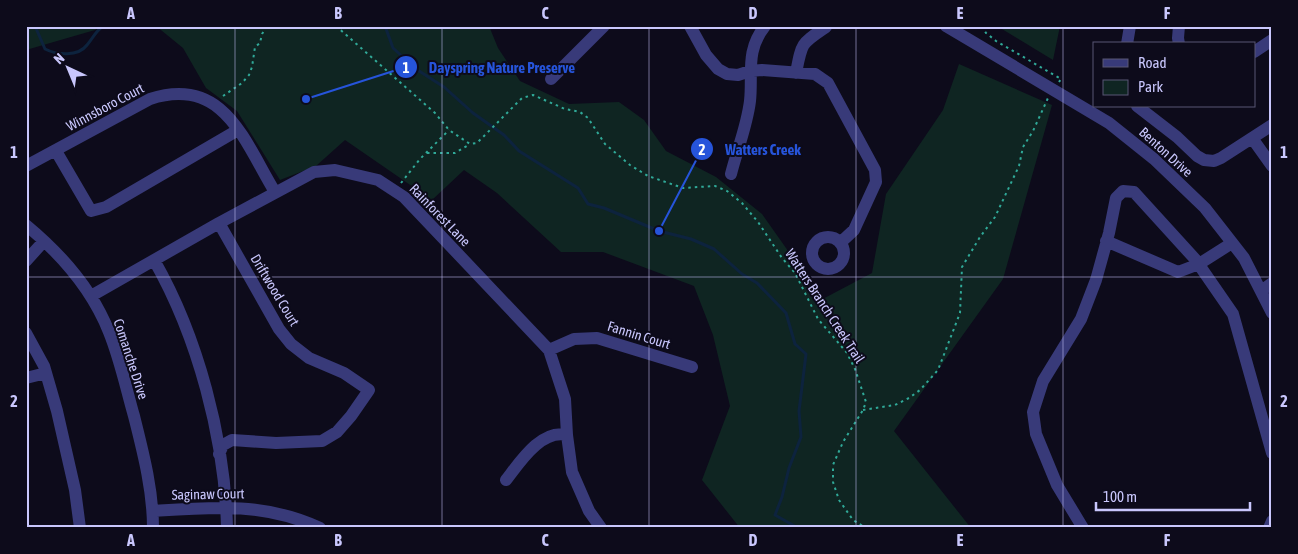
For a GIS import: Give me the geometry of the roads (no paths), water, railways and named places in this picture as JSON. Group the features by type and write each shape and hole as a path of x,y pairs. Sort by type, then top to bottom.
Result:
{"street":[{"path":"551,79 604,26"},
{"path":"690,26 706,55 718,69 727,74 738,76 750,71 815,74 828,83 875,170 876,182 854,230 840,243"},
{"path":"731,174 750,100 750,71 755,41 764,26"},
{"name":"Benton Drive","path":"946,26 970,42 1054,89 1109,123 1134,142 1205,208 1244,258 1272,312"},
{"path":"1127,42 1130,26"},
{"path":"1179,26 1179,42"},
{"path":"796,73 800,50 806,41 826,27"},
{"path":"1256,51 1272,40"},
{"name":"Winnsboro Court","path":"26,166 150,98 163,94 181,93 198,96 215,104 232,120 275,192"},
{"path":"1141,108 1204,160 1214,161 1272,125"},
{"path":"56,151 91,212 106,207 238,130"},
{"path":"1252,138 1272,166"},
{"name":"Rainforest Lane","path":"91,296 219,222 314,172 335,170 378,180 404,197 549,350 565,399 572,472 589,511 601,528"},
{"path":"1083,528 1057,485 1036,434 1032,412 1043,381 1081,319 1096,280 1116,198 1120,192 1130,191 1140,199 1198,264 1234,314 1272,453"},
{"name":"Driftwood Court","path":"219,222 279,329 291,344 309,358 344,373 370,390 337,432 322,441 276,442 232,440 222,445 219,454"},
{"name":"Comanche Drive","path":"26,224 71,268 91,296 106,325 117,352 143,449 153,511 153,528"},
{"path":"26,261 44,241"},
{"path":"1106,242 1178,272 1198,264 1232,243"},
{"path":"154,260 170,287 190,338 215,424 227,507 227,528"},
{"path":"1261,292 1272,283"},
{"path":"26,333 44,366 57,411 75,490 80,528"},
{"name":"Fannin Court","path":"549,350 574,339 597,338 692,367"},
{"path":"26,378 46,373"},
{"path":"506,480 524,456 541,441 560,433 567,435"},
{"name":"Saginaw Court","path":"153,511 227,507 254,508 308,522 320,528"},
{"path":"1268,528 1272,521"}],"waterway":[{"path":"35,26 45,49 55,53 67,54 83,49 103,26"},
{"path":"385,26 393,48 416,69 444,87 473,113 504,135 519,151 578,188 588,204 604,208 659,231 691,239 714,249 742,274 757,283 786,313 795,344 806,354 799,411 801,437 789,468 782,497 775,515 798,528"}],"place":[{"name":"Dayspring Nature Preserve","path":"306,99"},
{"name":"Watters Creek","path":"659,231"}]}
